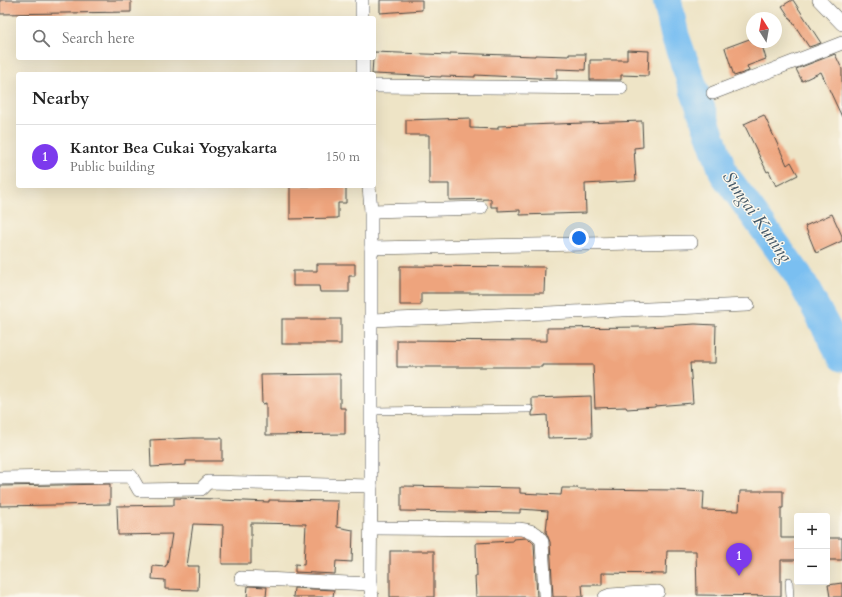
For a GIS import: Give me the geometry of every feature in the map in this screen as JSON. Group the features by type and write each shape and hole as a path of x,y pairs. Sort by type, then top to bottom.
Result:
{"street":[{"path":"362,0 362,16"},
{"path":"819,0 842,24"},
{"path":"713,93 842,42"},
{"path":"363,60 363,72"},
{"path":"376,86 621,88"},
{"path":"241,578 371,590 371,211 369,188"},
{"path":"371,211 481,208"},
{"path":"371,248 691,242"},
{"path":"371,320 748,305"},
{"path":"0,478 131,476 138,490 201,489 208,482 371,486"},
{"path":"371,528 520,529 533,532 540,536 542,542 545,596"},
{"path":"605,597 610,595 658,592"}],"lane":[{"path":"371,411 529,409"},
{"path":"789,581 790,597"}],"building":[{"path":"0,0 131,0 131,12 0,14"},
{"path":"380,0 422,0 422,10 380,13"},
{"path":"792,0 821,43 809,47 782,6"},
{"path":"746,40 746,48 763,48 766,59 747,66 749,71 734,76 725,48"},
{"path":"627,50 649,51 648,76 621,75 621,80 590,80 590,60 627,60"},
{"path":"376,52 535,56 569,56 569,54 586,54 585,70 557,69 557,79 475,75 475,77 441,77 376,74 376,72 372,72 373,60 376,60"},
{"path":"835,54 842,69 842,117 821,72 802,81 796,69"},
{"path":"764,115 787,165 791,162 798,175 776,186 769,171 767,172 744,124"},
{"path":"470,118 470,128 498,129 498,126 642,121 643,147 634,148 636,181 585,184 586,213 520,215 520,210 498,211 498,207 491,207 491,199 449,200 449,184 429,184 429,135 406,135 406,120"},
{"path":"290,188 346,188 346,203 338,203 338,218 290,219"},
{"path":"832,214 842,236 842,241 816,253 805,226"},
{"path":"317,264 355,264 355,276 349,276 349,292 320,292 319,286 293,286 293,271 317,271"},
{"path":"400,266 545,267 544,293 421,293 421,305 400,305"},
{"path":"282,319 341,319 341,344 282,344"},
{"path":"695,324 716,325 715,363 690,363 693,403 627,409 626,407 595,408 593,365 542,365 542,367 397,367 397,340 547,341 547,328 648,327"},
{"path":"340,374 340,408 345,408 345,434 266,435 266,403 262,404 261,375"},
{"path":"591,396 592,437 548,438 547,415 532,416 534,409 532,405 532,398"},
{"path":"222,438 222,461 186,461 186,465 151,467 150,440"},
{"path":"110,484 110,504 0,506 0,486"},
{"path":"401,486 520,488 520,493 561,495 562,488 704,492 703,510 739,511 740,491 783,491 783,508 781,508 781,538 794,538 794,560 781,560 781,596 697,595 696,551 667,551 666,574 602,573 602,585 582,585 583,597 553,597 550,542 546,532 548,511 520,509 520,513 401,511"},
{"path":"174,498 269,502 269,500 338,501 337,527 353,530 352,562 336,561 335,574 295,572 295,564 304,565 306,524 251,523 251,564 222,564 223,525 193,524 187,566 199,566 198,590 165,589 165,580 152,579 153,566 165,567 167,565 172,534 118,535 117,506 174,505"},
{"path":"526,538 531,540 534,544 537,597 476,597 476,543 513,541 513,539"},
{"path":"830,538 842,538 842,560 830,560"},
{"path":"390,551 434,551 434,597 390,597"},
{"path":"842,583 842,597 830,597 828,585"},
{"path":"248,586 267,587 266,597 247,597"},
{"path":"294,588 334,590 333,597 293,597"}],"waterway":[{"name":"Sungai Kuning","path":"667,0 675,36 724,174 798,275 842,357"}],"place":[{"name":"Kantor Bea Cukai Yogyakarta","path":"739,576"}]}
